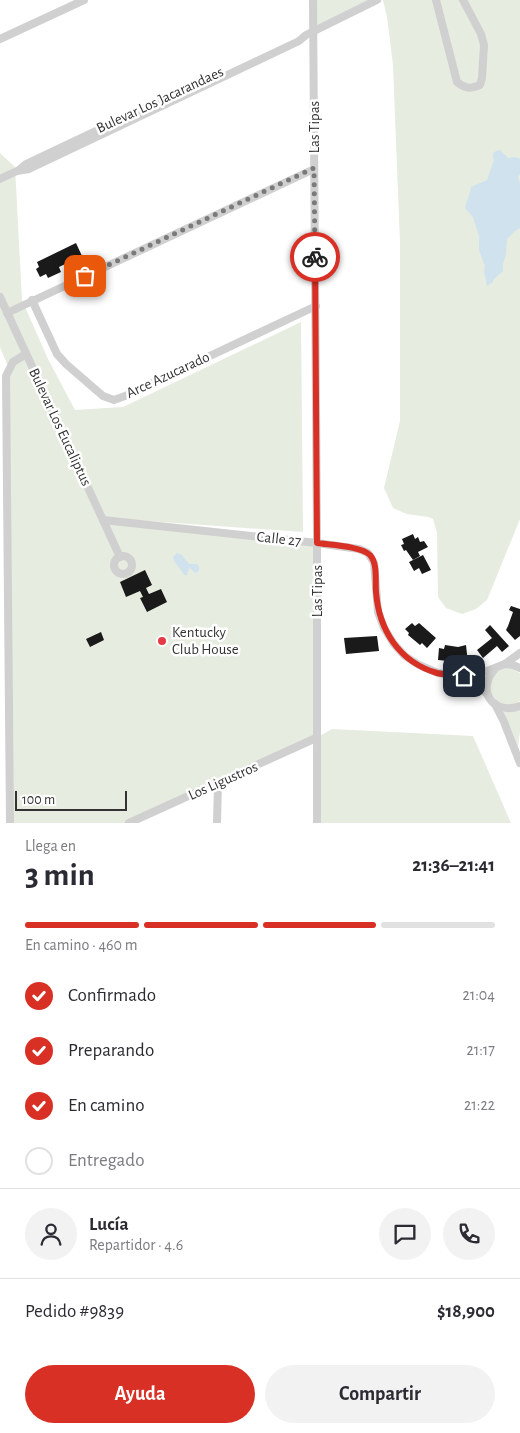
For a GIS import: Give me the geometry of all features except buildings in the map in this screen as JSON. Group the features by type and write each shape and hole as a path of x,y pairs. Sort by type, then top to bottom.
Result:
{"street":[{"path":"0,39 84,0"},
{"name":"Las Tipas","path":"313,0 310,34 316,306 317,823"},
{"name":"Bulevar Los Jacarandaes","path":"0,179 17,171 26,164 162,99 298,36 310,34 378,0"},
{"path":"436,0 457,82 464,88 471,88 480,85 484,45 481,34 463,0"},
{"path":"7,313 314,168"},
{"name":"Bulevar Los Eucaliptus","path":"0,297 120,557"},
{"name":"Arce Azucarado","path":"32,300 57,354 103,396 114,400 316,306"},
{"path":"10,823 6,376 13,362 26,354"},
{"name":"Calle 27","path":"103,520 317,543 368,553 374,563 378,612 384,628 394,644 405,656 438,673 464,676 501,666"},
{"path":"488,695 486,684 490,674 520,653"},
{"path":"501,666 513,665 520,668"},
{"path":"464,676 473,681 495,704 520,763"},
{"path":"495,704 503,709 512,709 520,706"},
{"name":"Los Ligustros","path":"129,823 316,738"},
{"path":"218,783 218,823"}],"shaded area":[{"path":"313,0 377,0 313,32"},
{"path":"383,0 520,0 520,519 487,600 476,609 462,614 446,608 438,597 437,533 433,519 407,514 393,508 384,488 400,421 400,242 393,65"},
{"name":"Kentucky Club House","path":"0,153 15,167 22,300 48,359 75,410 123,407 301,322 303,532 106,518 317,543 316,738 332,729 473,736 511,823 317,823 316,739 129,823 10,823 9,369 0,347"},
{"path":"506,668 520,673 520,701 511,705 502,704 496,700 490,687 491,679"},
{"path":"520,708 520,732 518,747 503,712"}],"water":[{"path":"500,150 508,158 515,157 520,159 520,174 518,177 520,184 520,228 507,239 503,271 487,286 485,266 479,250 479,236 473,217 465,208 471,187 487,180 494,160 494,152"},
{"path":"177,553 182,555 189,564 197,564 199,571 195,573 190,568 187,575 184,575 173,557"}],"way so far":[{"path":"85,276 314,168 315,257"}],"place":[{"name":"Kentucky Club House","path":"162,641"}],"route":[{"path":"315,257 317,543 368,553 374,563 378,612 384,628 394,644 405,656 420,665 438,673 464,676"}]}
